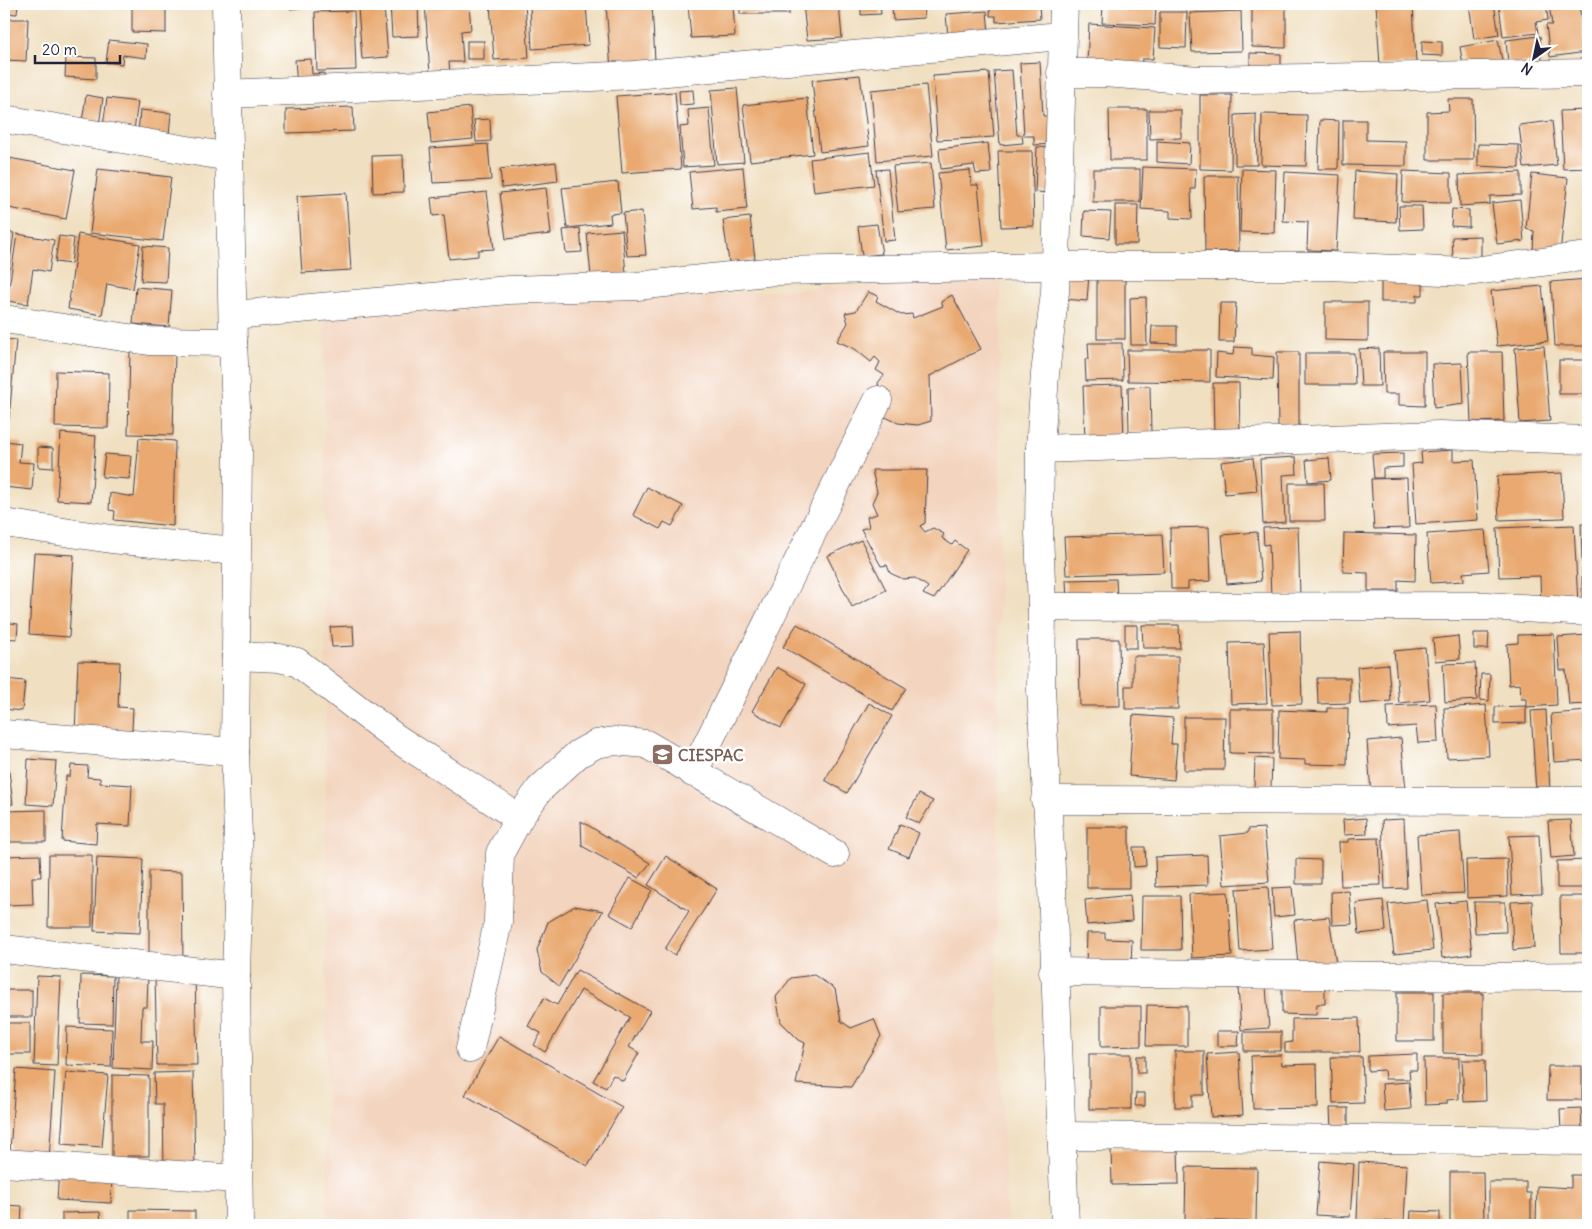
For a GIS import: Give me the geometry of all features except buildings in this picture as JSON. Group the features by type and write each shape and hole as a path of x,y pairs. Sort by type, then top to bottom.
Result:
{"main road":[{"path":"226,4 233,342 238,450 235,752 239,864 236,976 239,1225"},
{"path":"1064,4 1061,36 1055,292 1045,374 1040,449 1042,607 1040,690 1052,887 1053,972 1065,1225"},
{"path":"227,94 634,75 1061,36"},
{"path":"1061,73 1103,73 1199,80 1588,73"},
{"path":"4,119 229,157"},
{"path":"233,315 509,290 637,286 775,271 1055,266 1329,266 1466,272 1588,256"},
{"path":"4,318 149,341 233,342"},
{"path":"693,773 878,400"},
{"path":"1040,449 1439,434 1588,440"},
{"path":"4,523 112,538 236,551"},
{"path":"1042,607 1487,606 1588,612"},
{"path":"236,656 279,658 297,662 396,738 519,818"},
{"path":"4,734 235,752"},
{"path":"470,1049 498,922 500,853 519,818 540,789 555,773 578,754 596,744 614,741 646,744 835,854"},
{"path":"1046,800 1588,801"},
{"path":"4,949 236,976"},
{"path":"1053,972 1480,977 1588,976"},
{"path":"1061,1136 1588,1141"},
{"path":"4,1163 238,1180"}],"shaded area":[{"name":"CIESPAC","path":"1001,277 997,973 1007,1225 327,1225 324,317"}],"place":[{"name":"CIESPAC","path":"662,755"}]}
